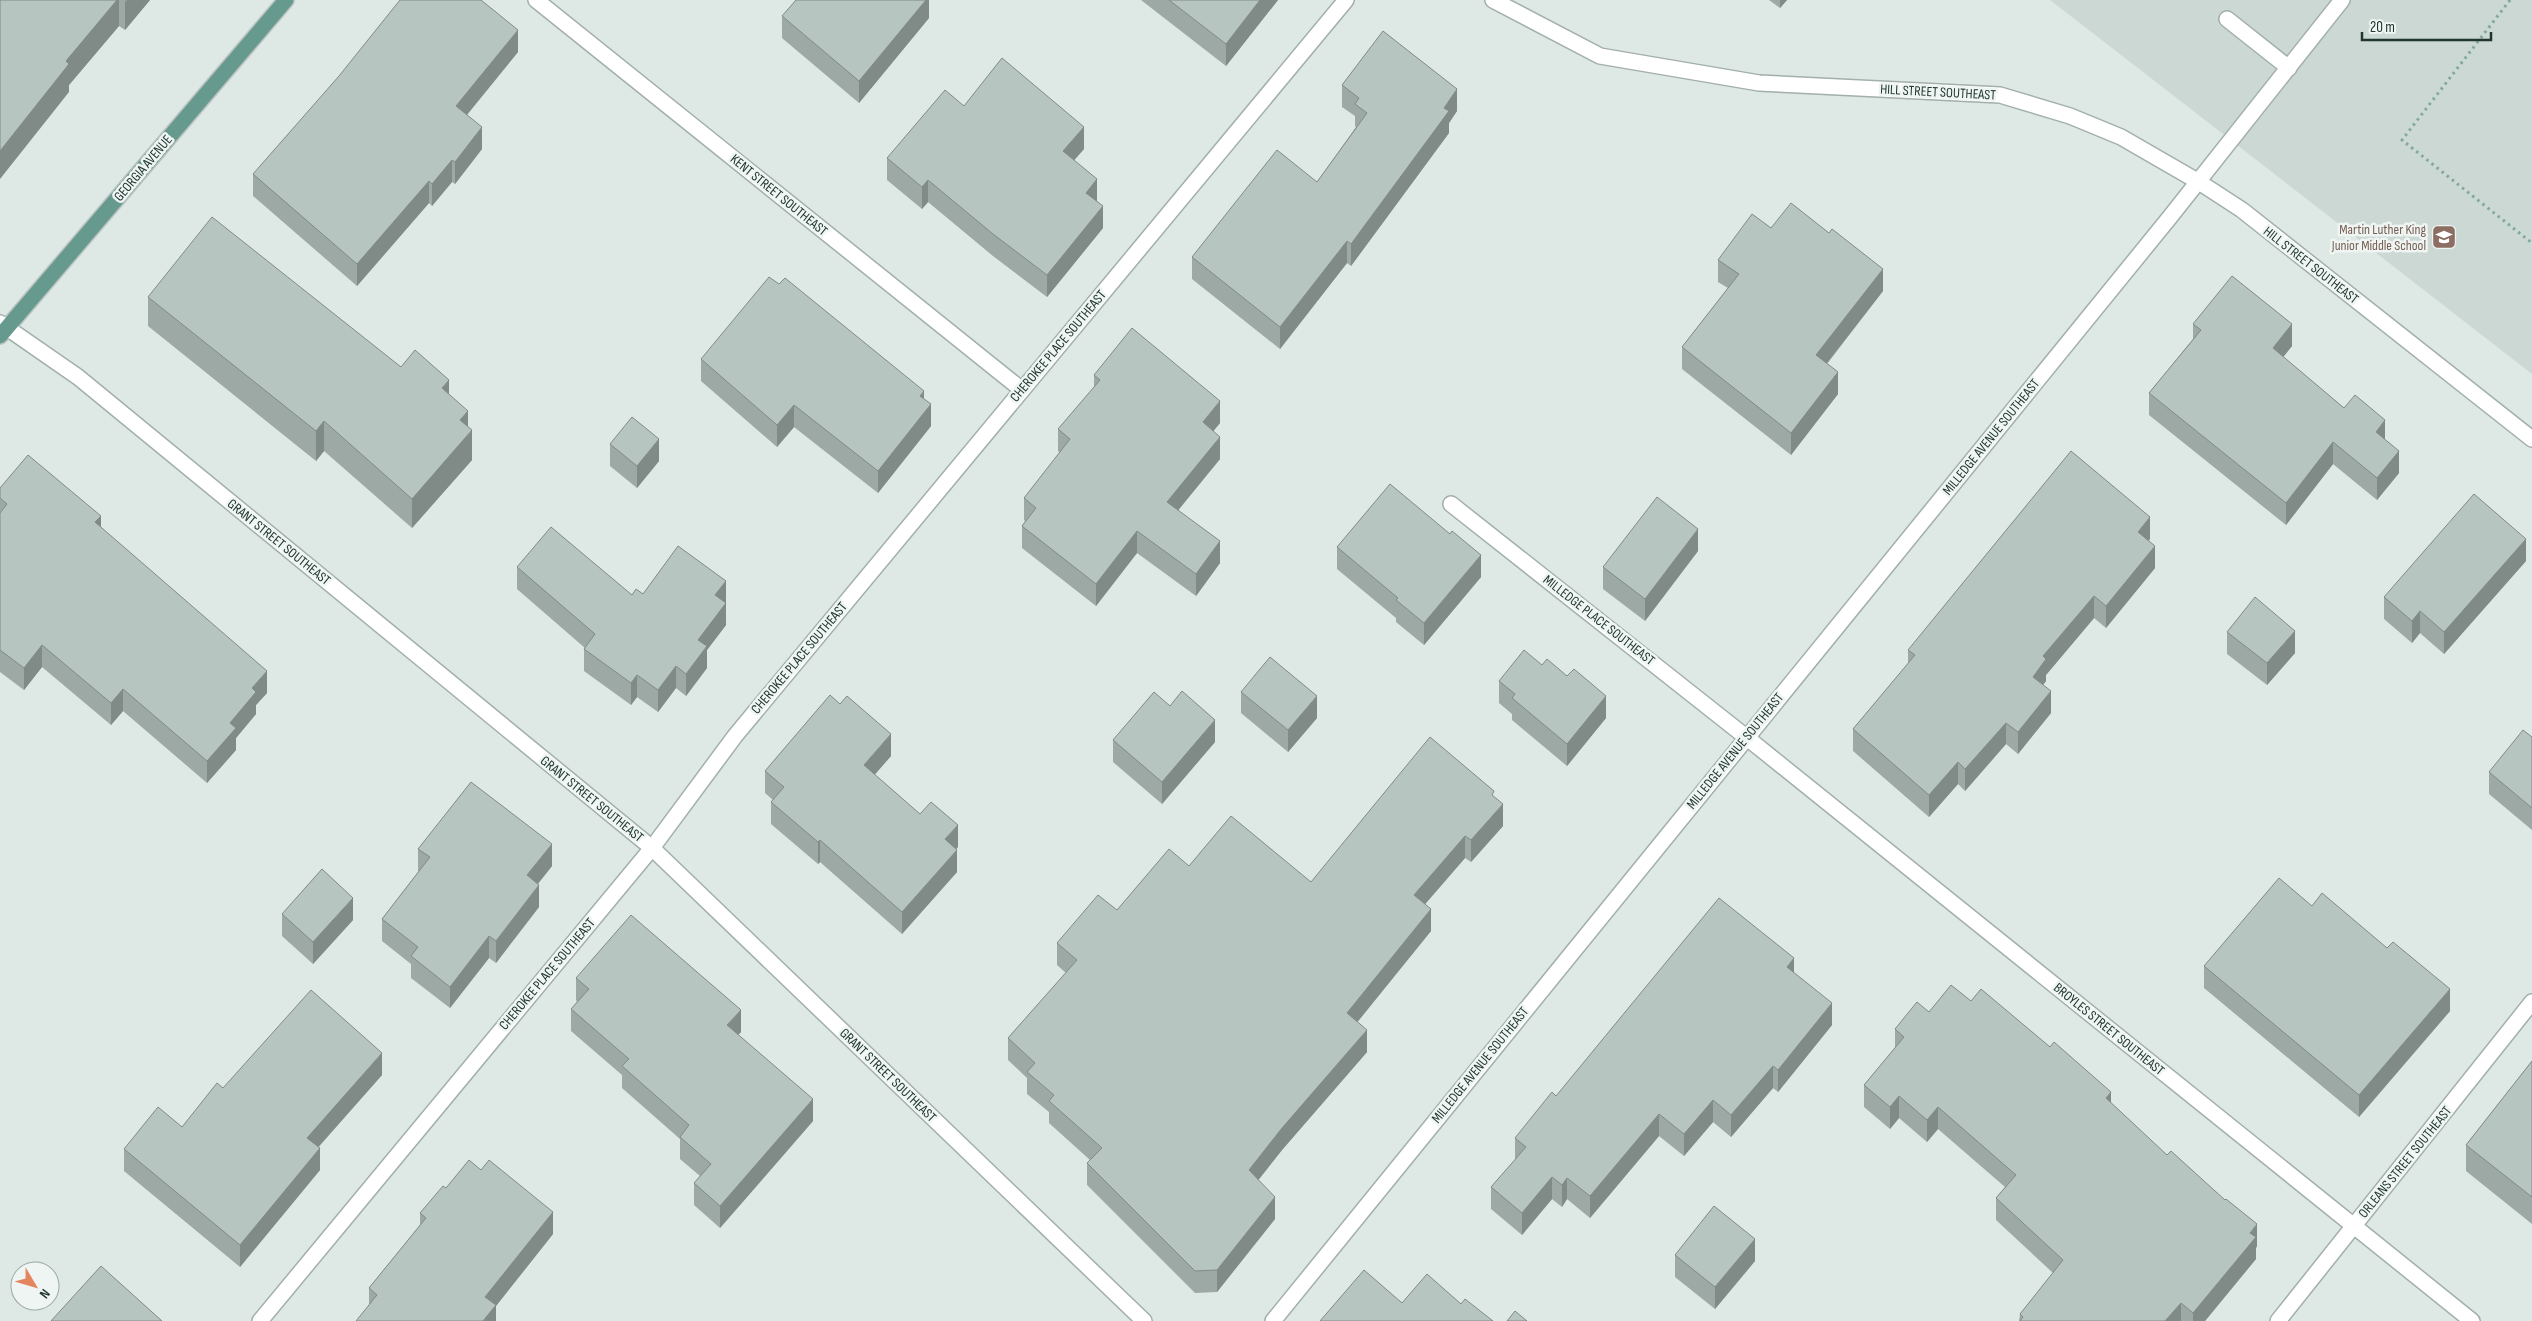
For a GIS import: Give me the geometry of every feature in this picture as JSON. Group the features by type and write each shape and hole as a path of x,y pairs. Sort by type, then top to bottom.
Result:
{"main road":[{"name":"GEORGIA AVENUE","path":"2,329 286,0"}],"street":[{"name":"KENT STREET SOUTHEAST","path":"536,0 1022,390"},
{"name":"CHEROKEE PLACE SOUTHEAST","path":"260,1321 652,848 735,736 1346,0"},
{"name":"HILL STREET SOUTHEAST","path":"1494,0 1600,56 1759,83 2000,95 2070,116 2121,137 2199,182 2242,210 2532,439"},
{"name":"MILLEDGE AVENUE SOUTHEAST","path":"1273,1321 2199,182 2342,0"},
{"path":"2228,19 2289,68"},
{"name":"GRANT STREET SOUTHEAST","path":"2,329 78,377 652,848 1144,1321"},
{"name":"MILLEDGE PLACE SOUTHEAST","path":"1451,504 1746,737"},
{"name":"BROYLES STREET SOUTHEAST","path":"1746,737 2472,1321"},
{"name":"ORLEANS STREET SOUTHEAST","path":"2278,1321 2532,1002"}],"path":[{"path":"2510,0 2402,140 2532,243"}],"shaded area":[{"name":"Martin Luther King Junior Middle School","path":"2050,0 2532,0 2532,374 2178,99"}],"building":[{"path":"0,0 117,0 66,61 69,64 0,151"},
{"path":"400,0 481,0 518,30 456,106 482,127 455,162 452,160 432,184 429,181 357,264 253,174 339,76"},
{"path":"796,0 926,0 859,81 782,16"},
{"path":"1169,0 1260,0 1226,44"},
{"path":"1383,31 1457,89 1444,108 1449,111 1351,244 1347,241 1280,327 1192,257 1277,150 1317,182 1367,113 1355,104 1359,98 1342,85"},
{"path":"1002,58 1084,127 1063,151 1097,179 1086,193 1103,206 1047,275 993,234 928,180 922,187 887,158 945,90 964,106"},
{"path":"1791,203 1829,233 1832,229 1883,269 1816,355 1838,372 1791,433 1682,347 1739,274 1718,260 1752,214 1771,228"},
{"path":"212,217 401,367 415,350 449,380 442,388 468,411 460,420 472,430 412,499 324,421 316,431 148,297"},
{"path":"2232,276 2292,324 2273,348 2344,408 2355,395 2385,420 2376,432 2399,451 2377,478 2333,442 2286,503 2149,393 2201,330 2193,324"},
{"path":"769,277 779,284 785,278 924,391 920,396 931,404 878,471 794,405 777,425 701,359"},
{"path":"1132,328 1220,401 1203,422 1220,437 1167,502 1220,541 1196,574 1137,531 1096,584 1022,526 1036,508 1024,498 1070,439 1058,429 1100,380 1094,375"},
{"path":"632,417 659,439 637,466 610,444"},
{"path":"2071,451 2150,517 2138,532 2155,546 2106,606 2094,596 2043,656 2046,659 2033,677 2051,691 2018,732 2006,723 1965,769 1958,762 1929,795 1853,729 1915,655 1908,650"},
{"path":"28,455 101,516 95,522 267,671 252,688 256,692 230,723 236,728 207,761 123,689 111,703 42,645 24,668 0,650 0,513 7,504 0,498 0,488"},
{"path":"1390,484 1450,534 1452,531 1481,555 1424,623 1396,600 1398,598 1337,547"},
{"path":"2474,494 2526,539 2444,632 2420,611 2412,621 2384,597"},
{"path":"1657,497 1698,529 1645,599 1603,567"},
{"path":"551,527 632,595 636,589 643,594 678,546 726,581 715,595 726,603 698,640 707,646 686,674 676,666 658,690 637,675 631,683 584,649 595,634 517,567"},
{"path":"2255,597 2295,631 2267,663 2227,632"},
{"path":"1524,650 1542,665 1547,659 1567,676 1574,669 1606,696 1567,744 1512,698 1515,694 1499,681"},
{"path":"1270,657 1317,696 1288,730 1241,692"},
{"path":"1182,691 1215,720 1162,782 1113,740 1154,692 1170,706"},
{"path":"830,695 840,704 847,696 891,734 864,765 920,814 931,802 958,825 945,839 957,850 902,912 820,840 818,842 771,802 784,787 765,771"},
{"path":"2523,730 2532,737 2532,808 2489,772"},
{"path":"1430,737 1494,791 1492,795 1503,804 1471,840 1465,836 1414,895 1431,909 1347,1013 1367,1030 1282,1128 1249,1170 1275,1197 1217,1270 1195,1271 1087,1163 1102,1148 1049,1101 1054,1095 1027,1072 1035,1063 1008,1038 1077,960 1057,943 1098,895 1117,910 1169,849 1189,866 1231,816 1311,882"},
{"path":"471,782 552,844 527,875 539,885 496,941 489,936 450,987 411,956 418,947 382,919 430,857 418,849"},
{"path":"322,869 353,898 313,942 282,914"},
{"path":"2279,878 2312,906 2322,893 2387,948 2393,942 2450,989 2359,1095 2204,966"},
{"path":"1719,898 1794,958 1787,967 1832,1003 1778,1070 1773,1066 1731,1115 1713,1100 1684,1134 1659,1114 1590,1196 1567,1178 1562,1185 1552,1177 1522,1213 1491,1187 1526,1147 1515,1138 1552,1092 1556,1096"},
{"path":"631,915 741,1010 727,1025 813,1099 720,1206 694,1183 711,1164 680,1137 689,1125 622,1066 629,1059 571,1009 589,989 576,978"},
{"path":"1951,985 1971,1001 1981,989 2050,1047 2054,1042 2111,1092 2106,1098 2167,1155 2171,1151 2225,1200 2257,1224 2250,1233 2256,1237 2193,1313 2181,1303 2165,1321 2020,1321 2023,1317 2020,1314 2063,1260 1996,1198 2016,1175 1938,1107 1927,1120 1899,1096 1890,1107 1864,1085 1904,1037 1895,1029 1917,1002 1929,1012"},
{"path":"311,990 382,1053 307,1138 320,1148 240,1245 124,1149 158,1107 182,1127 217,1083 223,1088"},
{"path":"2532,1061 2532,1197 2466,1145"},
{"path":"469,1160 481,1170 489,1160 553,1212 485,1297 496,1305 483,1321 356,1321 377,1295 369,1288 426,1218 420,1213 443,1186 446,1188"},
{"path":"1714,1206 1755,1239 1715,1287 1675,1255"},
{"path":"101,1266 162,1321 51,1321"},
{"path":"1364,1270 1402,1303 1427,1274 1461,1304 1465,1299 1493,1321 1320,1321"},
{"path":"1515,1311 1527,1321 1507,1321"}],"place":[{"name":"Martin Luther King Junior Middle School","path":"2444,237"}]}
